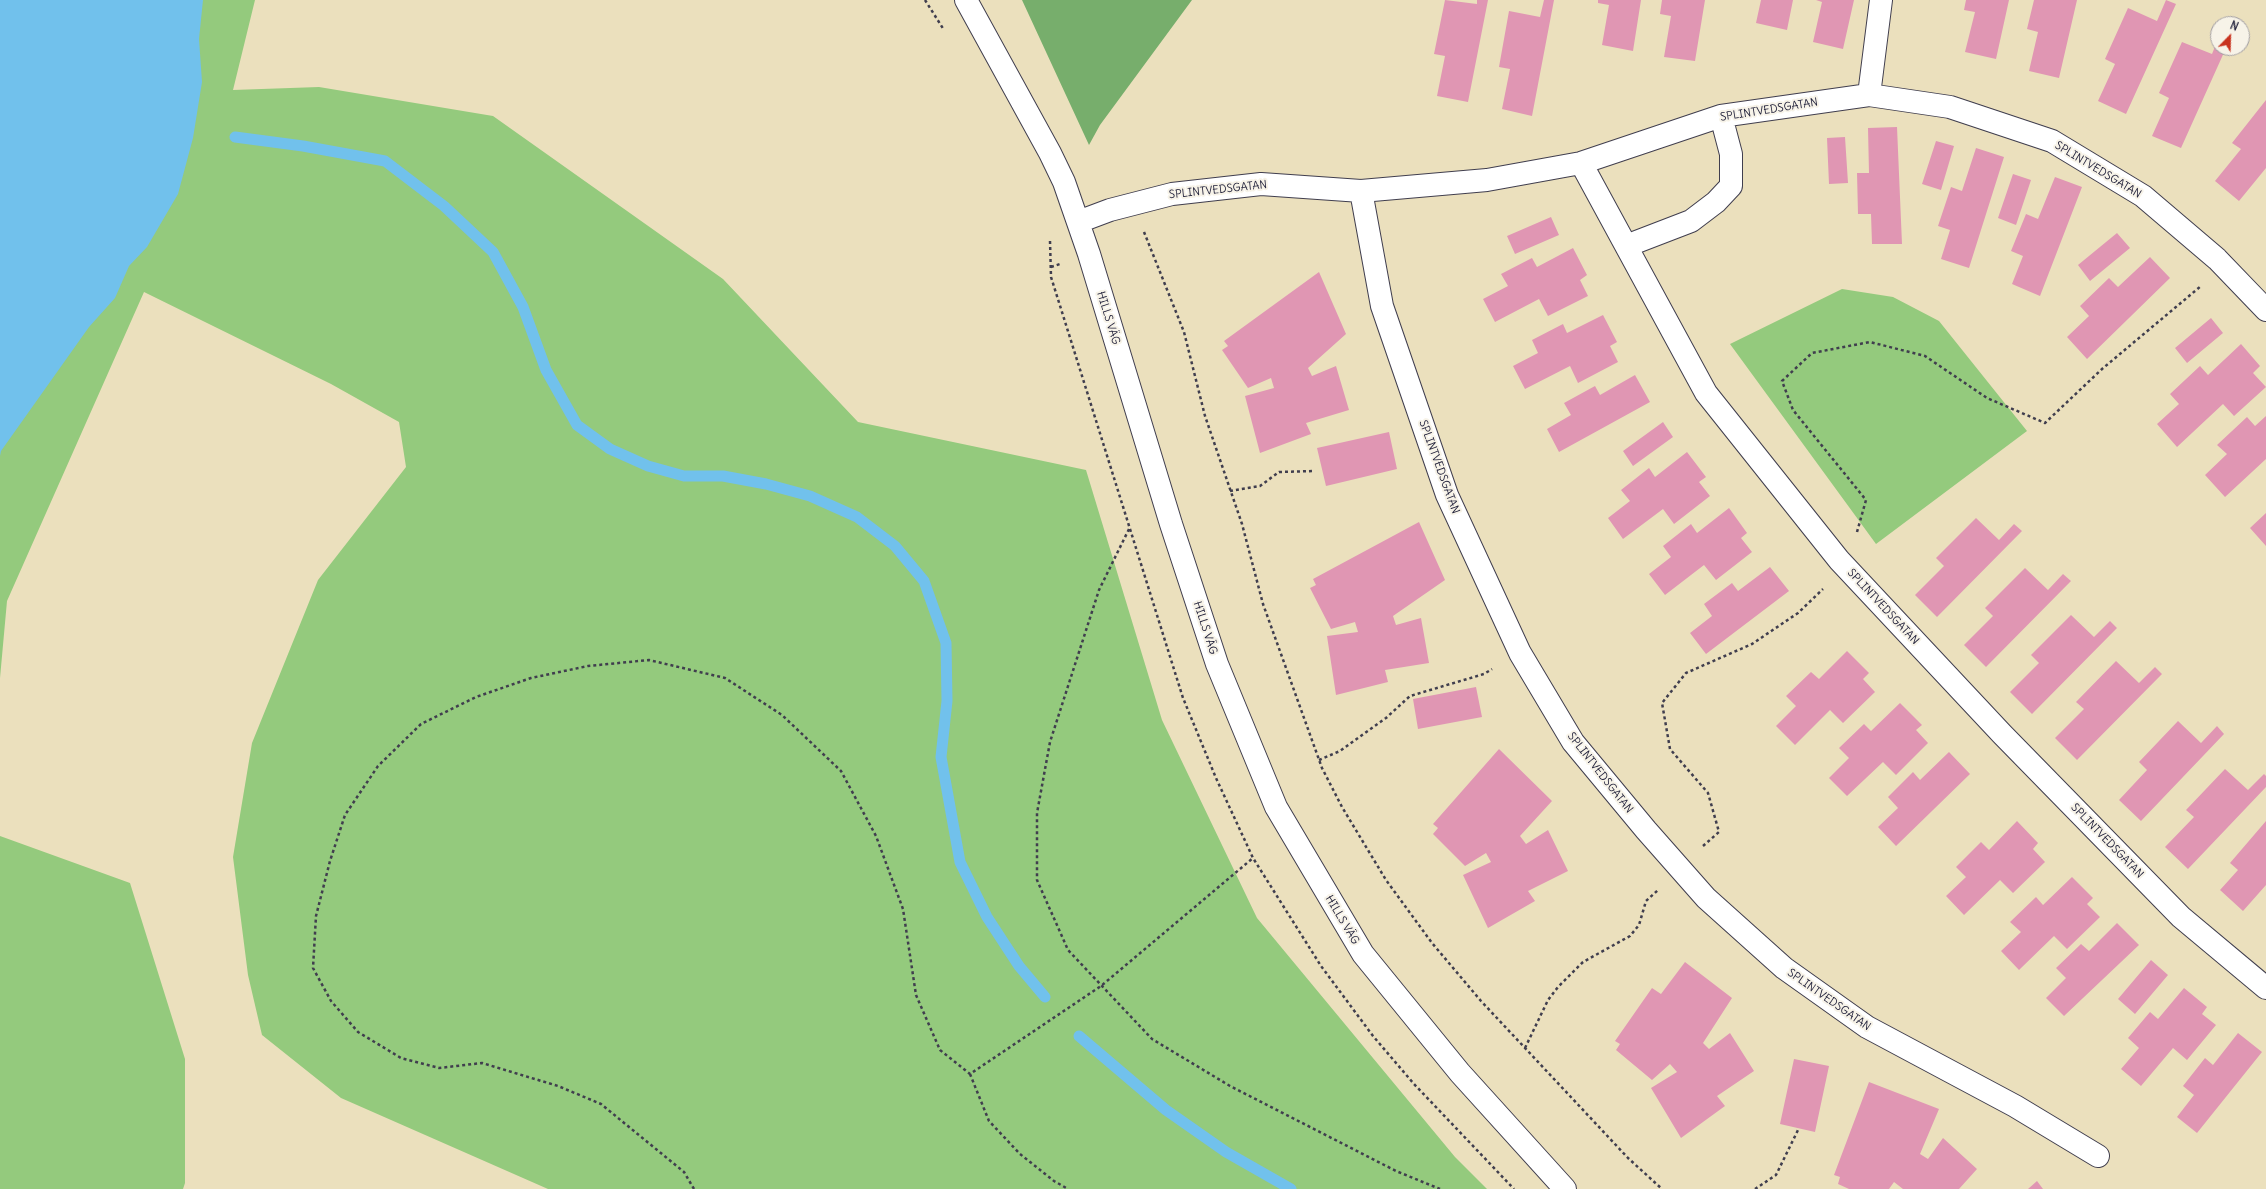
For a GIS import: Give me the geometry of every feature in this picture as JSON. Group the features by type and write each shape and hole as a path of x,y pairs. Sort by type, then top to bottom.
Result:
{"street":[{"name":"HILLS VÄG","path":"966,0 1050,153 1064,182 1078,222 1171,524 1214,657 1276,807 1363,954 1460,1073 1566,1189"},
{"path":"1869,95 1881,0"},
{"name":"SPLINTVEDSGATAN","path":"1078,222 1110,210 1172,194 1262,184 1361,191 1487,180 1581,163 1721,116 1869,95 1950,108 2052,141 2143,196 2216,259 2266,310"},
{"path":"1626,246 1691,221 1716,202 1731,186 1731,154 1721,116"},
{"name":"SPLINTVEDSGATAN","path":"1581,163 1706,393 1839,560 2002,734 2181,917 2266,988"},
{"name":"SPLINTVEDSGATAN","path":"1361,191 1382,306 1445,487 1520,653 1573,742 1646,830 1706,898 1784,968 1867,1027 2015,1106 2098,1156"}],"path":[{"path":"1143,228 1184,332 1205,416 1242,524 1263,604 1319,760 1342,807 1386,880 1432,943 1481,1001 1628,1158 1662,1189"},
{"path":"1230,491 1260,486 1280,472 1314,471"},
{"path":"1129,529 1099,590 1050,742 1037,813 1037,880 1068,950 1152,1039 1230,1086 1396,1170 1440,1189"},
{"path":"1319,760 1340,751 1381,722 1410,696 1484,674 1520,653"},
{"path":"694,1189 684,1172 601,1104 558,1086 482,1063 439,1068 401,1058 358,1032 332,1001 313,968 316,916 330,861 345,815 378,766 421,724 483,695 531,678 588,666 649,660 725,678 782,715 841,771 876,836 903,909 916,995 940,1050 970,1074 989,1121 1020,1154 1054,1181 1068,1189"},
{"path":"970,1074 1101,986 1254,858"},
{"path":"1755,1189 1776,1176 1799,1128"}],"green space":[{"path":"0,0 255,0 233,90 319,87 493,116 723,279 858,422 1086,470 1162,720 1257,918 1455,1157 1487,1189 548,1189 341,1098 262,1035 248,975 233,857 252,743 318,580 406,467 399,422 331,384 144,292 7,601 0,678"},
{"path":"1022,0 1192,0 1100,125 1089,145"},
{"path":"1842,289 1893,297 1939,321 2027,431 1876,544 1730,344"},
{"path":"0,836 130,883 185,1059 185,1183 183,1189 0,1189"}],"water":[{"path":"0,0 203,0 199,39 202,82 193,138 178,194 147,247 129,266 115,298 89,327 1,451 0,456"}],"building":[{"path":"1445,0 1477,4 1477,0 1488,0 1468,102 1437,96 1445,56 1434,54"},
{"path":"1544,0 1554,0 1532,116 1502,109 1510,69 1499,67 1509,11 1540,17"},
{"path":"1598,0 1641,0 1633,51 1602,45 1609,5 1598,3"},
{"path":"1662,0 1705,0 1695,61 1664,57 1671,16 1660,14"},
{"path":"1761,0 1793,0 1787,30 1756,23"},
{"path":"1816,0 1854,0 1843,49 1813,42 1822,2"},
{"path":"1966,0 2009,0 1996,59 1965,52 1975,12 1964,10"},
{"path":"2034,0 2077,0 2059,78 2029,71 2038,32 2027,29"},
{"path":"2166,0 2176,4 2126,114 2098,101 2115,64 2105,59 2128,8 2157,21"},
{"path":"2182,42 2210,53 2210,56 2222,56 2181,148 2152,136 2169,98 2159,93"},
{"path":"2266,100 2266,168 2239,201 2215,181 2241,149 2232,143"},
{"path":"1897,127 1902,244 1872,244 1871,214 1858,214 1857,173 1869,173 1868,128"},
{"path":"1845,137 1848,183 1829,184 1827,138"},
{"path":"1936,141 1954,146 1941,190 1922,184"},
{"path":"1976,148 2004,157 1969,268 1941,259 1950,230 1938,226 1951,187 1962,191"},
{"path":"2013,174 2031,180 2016,225 1998,218"},
{"path":"2055,177 2082,187 2040,296 2012,284 2023,256 2011,251 2026,214 2038,219"},
{"path":"1551,217 1559,235 1515,254 1507,236"},
{"path":"2117,233 2130,248 2090,281 2078,265"},
{"path":"1573,248 1587,275 1580,280 1588,296 1548,316 1539,299 1495,322 1483,299 1508,286 1501,274 1532,258 1537,267"},
{"path":"2150,257 2170,278 2087,359 2067,337 2089,316 2080,306 2109,278 2118,287"},
{"path":"1319,272 1346,334 1308,368 1312,376 1336,366 1349,410 1306,423 1311,434 1260,453 1245,396 1274,388 1271,378 1248,388 1222,350 1228,346 1224,341"},
{"path":"1603,315 1617,342 1610,346 1618,362 1578,383 1570,366 1525,389 1513,366 1538,353 1532,340 1563,324 1567,333"},
{"path":"2211,318 2223,333 2187,363 2175,348"},
{"path":"2241,344 2260,366 2253,373 2266,387 2234,416 2223,404 2177,447 2157,424 2179,404 2170,394 2200,366 2208,375"},
{"path":"1635,375 1650,402 1559,452 1547,429 1571,415 1564,403 1595,386 1600,395"},
{"path":"2266,416 2266,459 2225,497 2205,475 2227,454 2217,445 2247,417 2255,426"},
{"path":"1663,422 1673,437 1633,466 1623,451"},
{"path":"1389,432 1397,469 1326,486 1317,448"},
{"path":"1687,452 1706,477 1699,482 1710,496 1674,524 1663,509 1623,539 1608,518 1630,501 1621,490 1649,468 1655,477"},
{"path":"1729,508 1747,533 1741,538 1752,552 1716,580 1704,565 1665,595 1649,574 1671,557 1663,546 1691,524 1697,533"},
{"path":"2266,513 2266,546 2250,528"},
{"path":"1976,518 1999,540 2014,524 2022,531 1937,617 1915,595 1944,566 1936,558"},
{"path":"1419,522 1445,580 1393,616 1396,625 1421,618 1429,663 1385,670 1388,682 1336,695 1327,636 1358,632 1355,622 1331,629 1310,588 1316,585 1313,579"},
{"path":"1770,567 1789,591 1706,654 1690,633 1712,616 1704,604 1732,583 1738,591"},
{"path":"2025,568 2048,590 2063,574 2071,581 1986,667 1964,645 1993,616 1985,608"},
{"path":"2071,615 2094,637 2110,621 2117,628 2032,714 2010,692 2039,663 2031,655"},
{"path":"1847,651 1869,673 1863,679 1875,692 1843,723 1830,710 1795,745 1776,726 1796,706 1786,696 1811,672 1819,679"},
{"path":"2116,661 2139,683 2155,667 2162,674 2077,760 2055,738 2084,709 2076,702"},
{"path":"1476,687 1482,717 1418,729 1413,699"},
{"path":"1900,703 1922,725 1916,730 1928,743 1896,775 1883,762 1847,796 1829,778 1849,758 1839,748 1864,724 1871,731"},
{"path":"2178,721 2201,743 2217,726 2224,734 2141,821 2119,800 2147,770 2139,762"},
{"path":"1499,749 1552,801 1520,836 1526,844 1548,830 1568,871 1528,891 1535,901 1488,928 1463,875 1491,862 1486,853 1465,866 1433,834 1438,828 1433,824"},
{"path":"1949,752 1970,774 1896,846 1878,827 1898,808 1888,797 1913,772 1920,780"},
{"path":"2225,769 2248,790 2264,774 2266,776 2266,787 2188,869 2165,847 2194,817 2186,810"},
{"path":"2017,821 2038,843 2033,849 2045,862 2013,893 2000,880 1964,915 1946,896 1966,877 1956,867 1981,842 1989,850"},
{"path":"2266,821 2266,885 2243,911 2220,890 2238,870 2230,863"},
{"path":"2072,877 2093,898 2087,904 2100,917 2067,949 2054,936 2019,970 2001,951 2021,932 2010,922 2036,897 2043,905"},
{"path":"2117,923 2139,945 2064,1016 2046,998 2066,978 2056,968 2081,944 2089,951"},
{"path":"2151,960 2168,975 2135,1014 2118,999"},
{"path":"1685,962 1732,998 1703,1043 1709,1049 1730,1033 1754,1071 1717,1096 1725,1106 1681,1138 1651,1088 1677,1072 1670,1064 1652,1080 1616,1050 1620,1044 1615,1041 1652,988 1661,994"},
{"path":"2184,988 2207,1007 2202,1014 2216,1025 2187,1060 2173,1048 2141,1086 2121,1069 2139,1048 2128,1038 2150,1012 2158,1019"},
{"path":"2238,1033 2262,1052 2197,1133 2177,1117 2194,1095 2183,1086 2205,1058 2213,1065"},
{"path":"1794,1059 1829,1066 1815,1132 1780,1124"},
{"path":"1869,1082 1939,1109 1920,1154 1928,1159 1943,1138 1977,1169 1959,1189 1903,1189 1894,1182 1889,1189 1849,1189 1838,1184 1840,1177 1834,1175"},
{"path":"2037,1181 2043,1189 2028,1189"}],"waterway":[{"path":"235,137 303,146 385,161 444,206 493,252 523,307 546,370 577,425 610,449 648,466 684,476 723,476 766,484 810,496 857,517 895,546 924,581 946,643 947,701 941,757 960,862 987,917 1019,966 1045,997"},
{"path":"1079,1036 1166,1110 1226,1152 1291,1189"}]}
